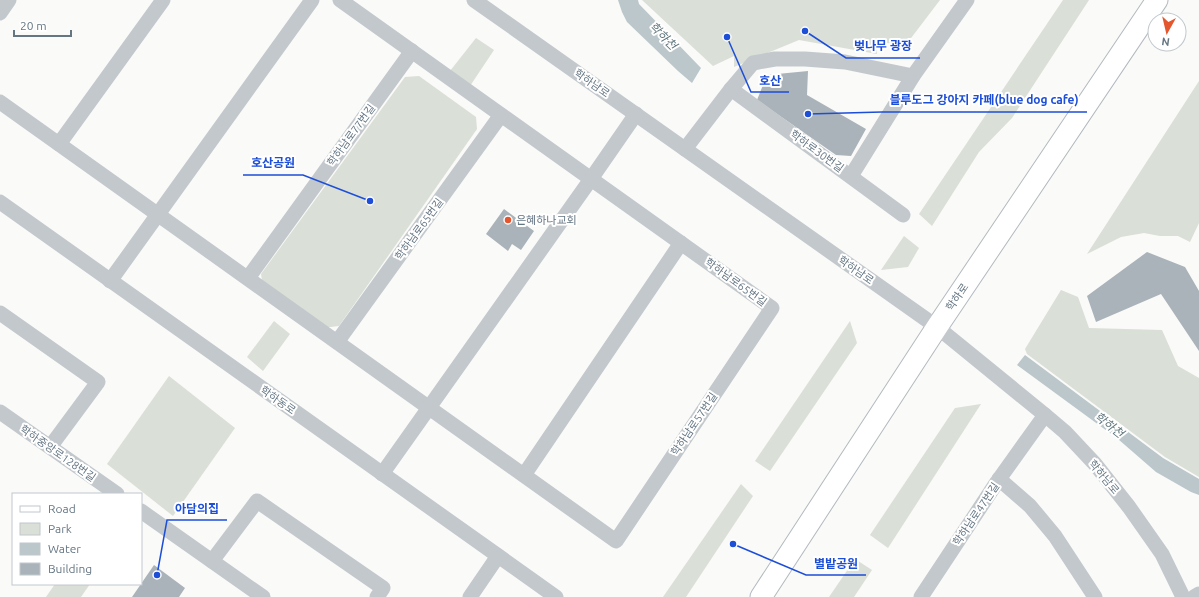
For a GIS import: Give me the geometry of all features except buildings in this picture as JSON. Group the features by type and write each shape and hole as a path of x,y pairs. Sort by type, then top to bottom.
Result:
{"street":[{"path":"0,13 9,0"},
{"path":"59,144 163,0"},
{"path":"110,281 312,0"},
{"path":"340,0 501,115"},
{"name":"학하남로","path":"474,0 937,327 1045,415 1095,464 1129,506 1162,554 1183,597"},
{"name":"학하로30번길","path":"731,89 851,176 912,76 967,0"},
{"name":"학하로","path":"761,597 937,327 1156,0"},
{"name":"학하남로77번길","path":"248,278 412,51"},
{"path":"684,149 753,63 775,59 805,59 845,62 912,76"},
{"path":"0,102 524,475 681,243"},
{"path":"382,474 636,114"},
{"name":"학하남로65번길","path":"337,342 501,115 772,308"},
{"path":"851,176 903,214"},
{"name":"학하동로","path":"0,202 556,597"},
{"name":"학하남로57번길","path":"524,475 616,541 772,308"},
{"path":"0,313 98,382 50,447"},
{"name":"학하중앙로128번길","path":"0,412 116,493"},
{"path":"999,479 1045,415"},
{"name":"학하남로47번길","path":"921,597 999,479 1030,506 1055,536 1093,596"},
{"path":"212,561 257,501 383,588 377,597"},
{"path":"142,512 263,597"},
{"path":"470,597 498,556"},
{"path":"1194,597 1199,594"}],"green space":[{"path":"642,0 940,0 905,46 876,41 877,54 799,40 734,67 734,56 713,66"},
{"path":"1063,0 1089,0 1012,118 979,152 932,226 919,214"},
{"path":"476,38 494,50 470,86 450,71"},
{"path":"419,76 476,117 477,129 339,326 322,328 263,286 261,274 405,77"},
{"path":"1199,81 1199,223 1190,242 1178,236 1160,236 1144,233 1121,237 1087,254"},
{"path":"904,236 919,248 908,267 881,270"},
{"path":"1061,290 1078,297 1089,328 1162,330 1178,366 1199,378 1199,477 1165,457 1027,354 1025,349"},
{"path":"274,321 290,334 263,371 247,357"},
{"path":"850,321 857,343 770,471 755,461"},
{"path":"169,376 235,428 173,516 107,464"},
{"path":"981,404 888,548 870,535 955,408"},
{"path":"741,484 753,496 686,597 663,597"},
{"path":"855,559 872,570 854,597 829,597"},
{"path":"54,585 89,585 81,597 46,597"}],"water":[{"name":"학하천","path":"618,0 638,0 639,4 701,68 692,83 627,22"},
{"name":"학하천","path":"1025,355 1163,458 1199,479 1199,495 1156,472 1118,439 1017,365"}],"place":[{"name":"벚나무 광장","path":"805,31"},
{"name":"호산","path":"727,37"},
{"name":"블루도그 강아지 카페(blue dog cafe)","path":"808,114"},
{"name":"호산공원","path":"370,201"},
{"name":"은혜하나교회","path":"508,220"},
{"name":"별밭공원","path":"733,544"},
{"name":"아담의집","path":"157,575"}]}
